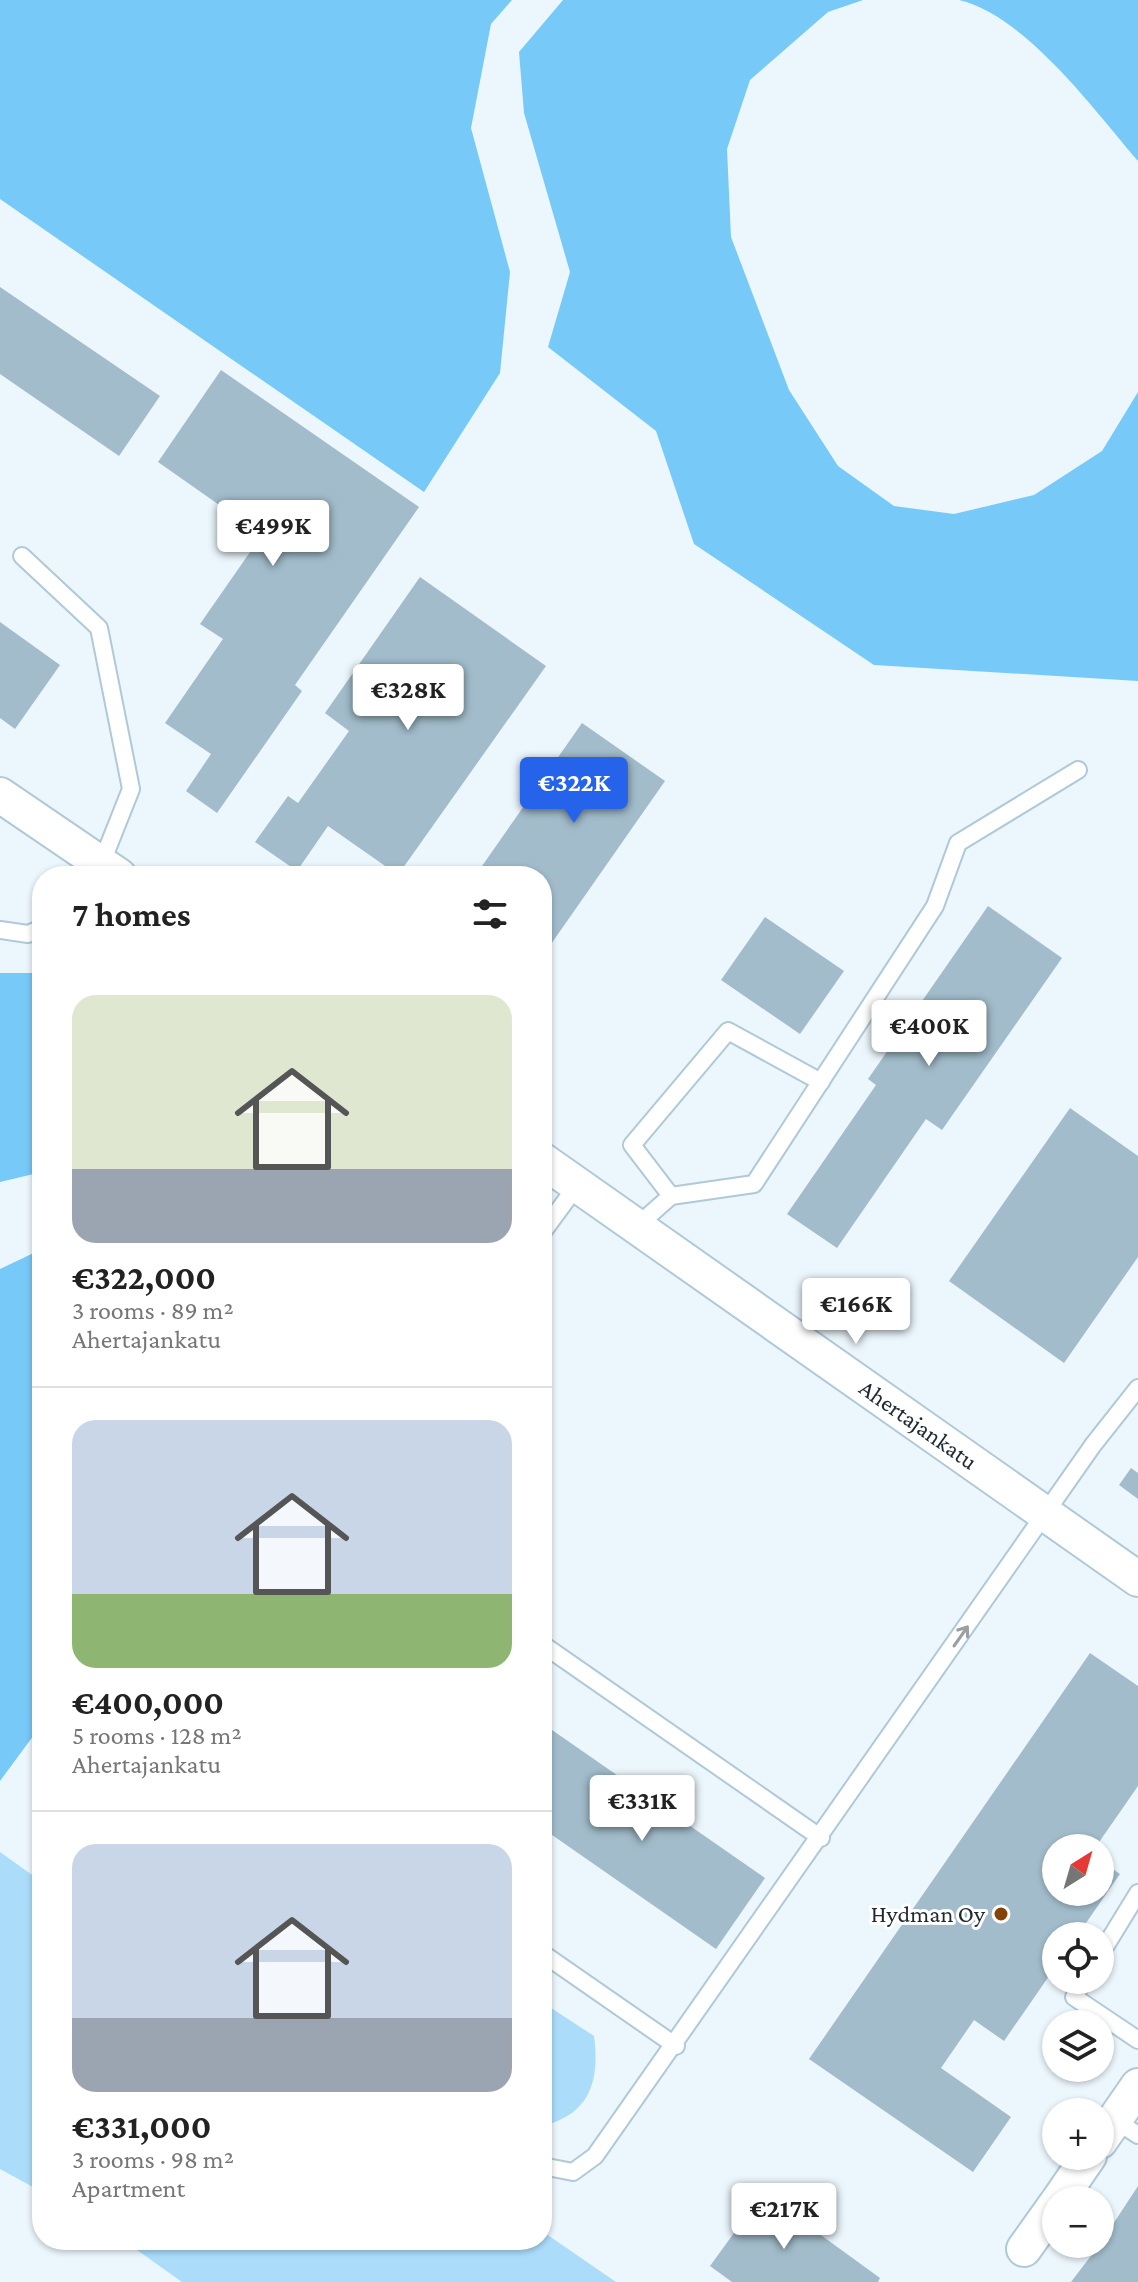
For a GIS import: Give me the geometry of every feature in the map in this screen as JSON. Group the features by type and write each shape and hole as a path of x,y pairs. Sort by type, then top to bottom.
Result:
{"street":[{"path":"0,795 98,866"},
{"name":"Ahertajankatu","path":"552,1167 1138,1579"},
{"path":"1118,2132 1138,2086"},
{"path":"1024,2249 1042,2223"}],"lane":[{"path":"22,556 99,628 131,789 108,866"},
{"path":"637,1226 671,1196 754,1184 935,906 958,843 1078,770"},
{"path":"0,930 32,932"},
{"path":"671,1196 632,1145 728,1031 821,1082"},
{"path":"552,1219 578,1184"},
{"path":"552,2168 573,2172 585,2166 676,2046 1093,1445 1138,1388"},
{"path":"552,1651 821,1838"},
{"path":"1114,1932 1138,1893"},
{"path":"552,1960 676,2046"},
{"path":"1076,1994 1074,1997 1138,2040"}],"shaded area":[{"path":"0,0 512,0 491,24 471,128 510,272 500,373 424,492 0,199"},
{"path":"563,0 863,0 828,12 750,80 727,149 731,237 789,390 838,466 894,506 954,514 1034,495 1102,451 1138,392 1138,681 874,665 694,544 656,431 548,347 570,272 524,113 519,52"},
{"path":"959,0 1138,0 1138,161 1080,92 1033,45 984,9"},
{"path":"0,973 32,973 32,1174 0,1182"},
{"path":"32,1254 32,1738 0,1781 0,1269"},
{"path":"0,1852 32,1875 32,2187 0,2169"},
{"path":"552,2009 594,2036 595,2052 593,2081 588,2093 581,2104 552,2123"},
{"path":"552,2238 616,2282 182,2282 137,2250 552,2250"}],"building":[{"path":"0,287 160,396 119,456 0,374"},
{"path":"221,370 419,507 295,685 302,691 217,813 186,791 211,754 165,723 223,639 200,624 262,535 158,462"},
{"path":"420,577 546,666 404,866 385,866 328,826 300,866 290,866 255,842 288,796 298,803 349,731 325,713"},
{"path":"0,622 60,665 15,729 0,718"},
{"path":"582,723 665,781 552,943 552,866 482,866"},
{"path":"988,906 1062,958 942,1130 926,1119 837,1248 787,1214 876,1085 868,1079"},
{"path":"765,917 844,971 800,1034 721,980"},
{"path":"1070,1108 1138,1156 1138,1257 1064,1363 949,1281"},
{"path":"1131,1468 1138,1473 1138,1499 1119,1485"},
{"name":"Hydman Oy","path":"1090,1653 1138,1686 1138,1786 1105,1834 1042,1834 1042,1906 1098,1906 1087,1922 1042,1922 1042,1986 1004,2041 974,2020 941,2068 1011,2117 973,2172 809,2059"},
{"path":"552,1730 765,1878 716,1949 552,1835"},
{"path":"1138,2186 1138,2282 1071,2282 1089,2258 1114,2258 1114,2223"},
{"path":"763,2193 880,2278 878,2282 732,2282 710,2266"}],"place":[{"name":"Hydman Oy","path":"1001,1914"}]}
